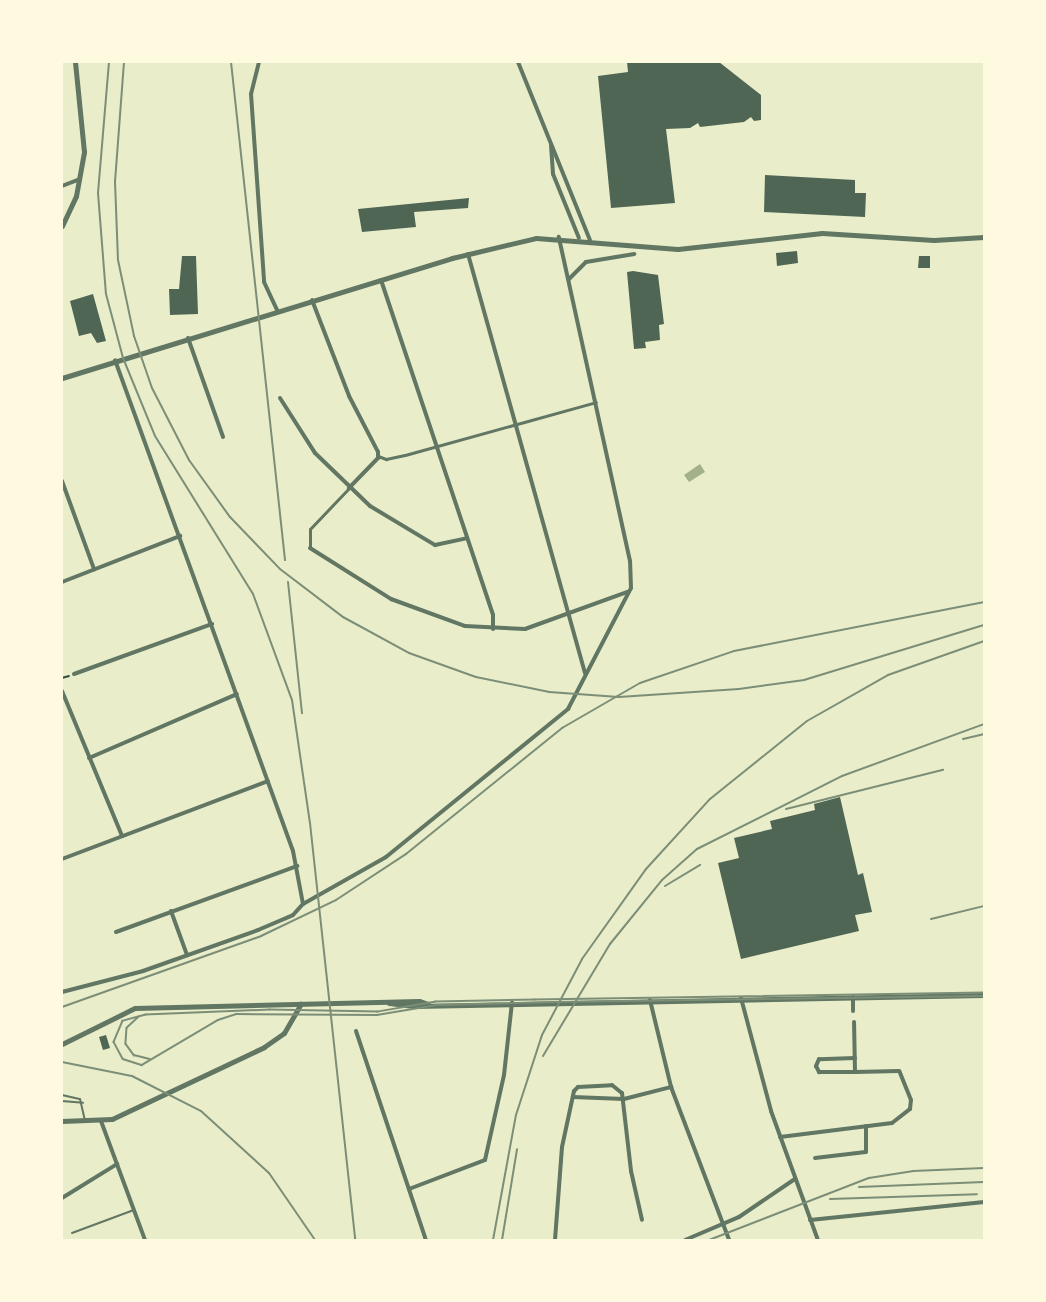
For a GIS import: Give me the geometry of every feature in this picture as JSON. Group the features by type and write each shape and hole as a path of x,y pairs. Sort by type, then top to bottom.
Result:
{"street":[{"path":"62,226 80,179 84,132 75,62"},
{"path":"259,62 251,94 264,282 277,310"},
{"path":"518,62 590,240"},
{"path":"551,141 553,174 579,238"},
{"path":"62,186 80,179"},
{"path":"62,378 380,279 536,237 579,238 678,249 835,233 921,239 984,237"},
{"path":"62,992 96,980 143,971 258,930 344,884 403,844 564,713 575,699 585,673 628,592 632,574 559,237"},
{"path":"468,254 585,673"},
{"path":"569,280 586,262 634,254"},
{"path":"380,279 493,615 493,629"},
{"path":"312,300 349,396 378,456"},
{"path":"188,338 223,437"},
{"path":"115,360 268,781 297,866 303,905"},
{"path":"280,398 315,453 349,488 393,523 435,545 467,538"},
{"path":"378,456 391,459 596,402"},
{"path":"378,456 310,529 310,548 391,599 426,615 493,629 525,629 569,616 628,592"},
{"path":"62,481 94,569"},
{"path":"62,582 180,536"},
{"path":"74,674 212,624"},
{"path":"62,691 122,836"},
{"path":"89,758 237,694"},
{"path":"62,859 268,781"},
{"path":"116,932 297,866"},
{"path":"171,911 187,955"},
{"path":"62,1044 132,1008 984,994"},
{"path":"852,996 853,1011"},
{"path":"740,997 780,1137 818,1240"},
{"path":"649,999 671,1087 729,1240"},
{"path":"409,1189 485,1160 504,1075 512,1002"},
{"path":"62,1121 101,1121 276,1041 290,1026 301,1004"},
{"path":"854,1022 855,1072"},
{"path":"356,1031 426,1240"},
{"path":"780,1137 892,1123 910,1109 911,1100 899,1071 819,1072 816,1066 819,1059 855,1058"},
{"path":"555,1240 558,1176 573,1097 578,1087 612,1085 620,1089 624,1099 628,1153 642,1220"},
{"path":"573,1097 624,1099 671,1087"},
{"path":"101,1121 145,1240"},
{"path":"815,1158 866,1152 866,1126"},
{"path":"62,1198 117,1164"},
{"path":"685,1240 723,1226 795,1179"},
{"path":"810,1220 984,1202"}],"lane":[{"path":"62,1095 77,1096 83,1103 85,1121"},
{"path":"62,1101 83,1103"},
{"path":"72,1233 134,1210"}],"path":[{"path":"62,678 74,674"}],"shaded area":[{"path":"700,464 705,472 689,482 684,475"}],"building":[{"path":"627,62 719,62 761,95 761,120 754,121 751,117 744,122 700,127 698,123 690,128 666,129 675,203 611,208 598,76 628,72"},
{"path":"765,175 855,180 855,193 866,193 865,217 764,212"},
{"path":"469,198 468,208 414,212 416,227 362,232 358,209"},
{"path":"797,251 798,263 777,266 776,253"},
{"path":"182,256 196,256 198,314 170,315 169,289 179,289"},
{"path":"919,256 930,256 930,268 918,268"},
{"path":"627,272 658,275 664,324 659,325 660,340 645,342 646,348 634,349"},
{"path":"93,294 106,341 97,343 91,333 79,336 70,301"},
{"path":"840,797 858,875 863,873 872,912 855,915 859,931 741,959 718,863 739,858 734,838 772,829 770,821 815,810 814,804"},
{"path":"106,1035 110,1048 103,1050 99,1037"}],"tram line":[{"path":"984,993 436,1002 378,1012 270,1010 146,1015 123,1021 114,1042 123,1059 142,1065 218,1020 236,1014 377,1015 436,1005 984,996"},
{"path":"139,1017 127,1028 126,1044 134,1055 150,1059"}],"railway":[{"path":"109,62 98,193 106,294 123,358 155,436 253,594 292,700 310,823 355,1240"},
{"path":"124,62 115,182 118,260 134,336 152,388 189,460 230,517 280,569 343,617 409,653 476,677 549,692 619,697 739,689 804,680 984,625"},
{"path":"231,62 285,560"},
{"path":"288,582 302,713"},
{"path":"62,1007 261,936 336,900 406,854 562,728 640,683 734,651 984,602"},
{"path":"493,1240 516,1115 542,1035 582,959 646,869 710,799 807,721 888,675 984,641"},
{"path":"543,1056 610,944 662,880 697,849 842,776 984,724"},
{"path":"963,739 984,734"},
{"path":"786,809 943,770"},
{"path":"665,886 700,865"},
{"path":"931,919 984,906"},
{"path":"62,1062 132,1076 201,1111 269,1173 315,1240"},
{"path":"502,1240 517,1149"},
{"path":"709,1240 869,1178 913,1171 984,1168"},
{"path":"859,1187 984,1182"},
{"path":"830,1199 977,1194"}]}
